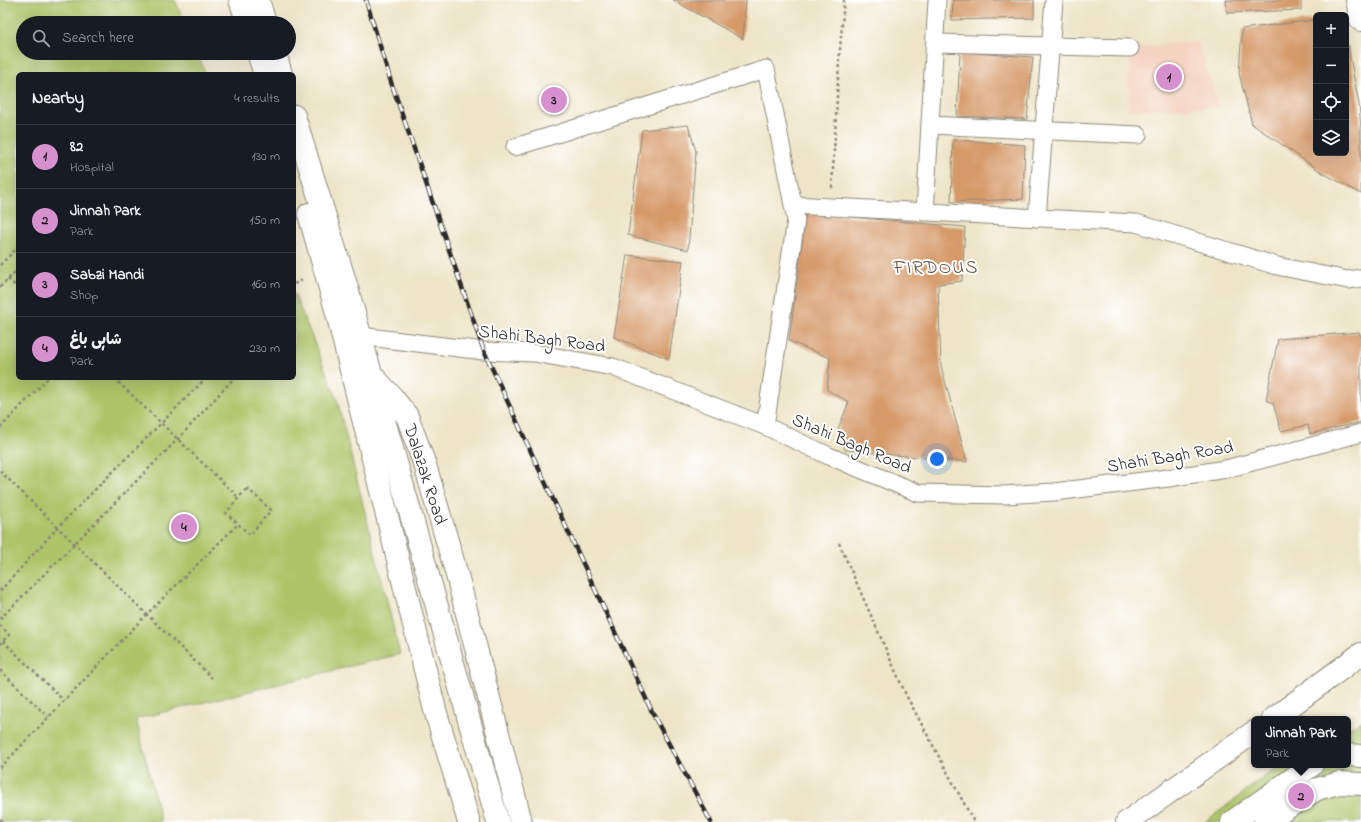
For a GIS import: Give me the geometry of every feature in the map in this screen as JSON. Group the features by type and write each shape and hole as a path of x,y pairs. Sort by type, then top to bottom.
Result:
{"main road":[{"path":"240,0 246,16"},
{"path":"258,0 263,16"},
{"path":"1357,0 1361,20"},
{"path":"260,60 264,72"},
{"path":"277,60 280,72"},
{"name":"Dalazak Road","path":"296,122 347,288 371,374 407,416 418,442 457,575 521,822"},
{"path":"296,168 337,313 435,710 469,822"},
{"path":"371,374 498,822"},
{"path":"1277,716 1361,654"},
{"path":"1127,822 1251,734"},
{"path":"1351,755 1361,756"},
{"path":"1232,822 1308,768"},
{"path":"1265,822 1316,789 1339,782 1361,784"}],"street":[{"path":"924,212 937,0"},
{"path":"1037,218 1054,0"},
{"path":"935,43 1130,48"},
{"path":"515,147 766,69 796,220 765,426"},
{"path":"930,125 1138,135"},
{"path":"793,205 1136,223 1277,266 1348,280 1361,278"},
{"name":"Shahi Bagh Road","path":"360,336 484,351 534,353 613,367 765,426 829,456 918,493 1004,495 1069,490 1168,478 1226,469 1361,433"}],"path":[{"path":"831,207 844,0"},
{"path":"0,265 16,249"},
{"path":"0,287 16,271"},
{"path":"8,279 16,286"},
{"path":"0,428 46,380"},
{"path":"116,380 239,498"},
{"path":"0,591 58,527 204,380"},
{"path":"0,619 178,439 232,380"},
{"path":"0,471 212,678"},
{"path":"247,488 271,510 250,534 238,524 226,513 247,488"},
{"path":"0,768 147,614 238,524"},
{"path":"838,544 906,695 974,822"},
{"path":"0,625 9,635 0,644"},
{"path":"3,641 64,701"},
{"path":"0,670 48,717"},
{"path":"0,819 3,822"}],"shaded area":[{"path":"1197,41 1219,107 1128,109 1130,48"}],"green space":[{"path":"0,0 175,0 182,16 16,16 16,60 200,60 205,72 16,72 16,380 296,380 296,298 337,399 400,654 136,719 161,822 0,822"},
{"path":"1361,721 1361,822 1205,822 1277,768 1351,768 1351,727"}],"building":[{"path":"673,0 746,0 743,39"},
{"path":"953,0 1034,0 1034,18 952,20"},
{"path":"1226,0 1301,0 1301,10 1227,13"},
{"path":"1313,20 1313,156 1349,156 1349,51 1359,104 1361,129 1361,194 1323,173 1252,124 1239,73 1242,29"},
{"path":"960,52 1033,57 1027,119 957,116"},
{"path":"688,125 696,151 688,250 628,235 642,130"},
{"path":"953,140 1025,145 1023,199 951,202"},
{"path":"806,213 965,227 962,281 938,284 941,366 967,462 845,450 838,429 849,402 827,390 830,358 789,341"},
{"path":"627,255 683,261 669,359 614,337"},
{"path":"1359,332 1361,337 1361,422 1310,434 1308,425 1281,431 1273,403 1266,400 1278,339"}],"railway":[{"path":"366,0 391,82 484,351 655,718 711,822"}],"place":[{"name":"82","path":"1169,77"},
{"name":"Sabzi Mandi","path":"554,100"},
{"name":"شاہی باغ","path":"184,527"},
{"name":"Jinnah Park","path":"1301,796"}],"district":[{"name":"FIRDOUS","path":"936,266"}]}
